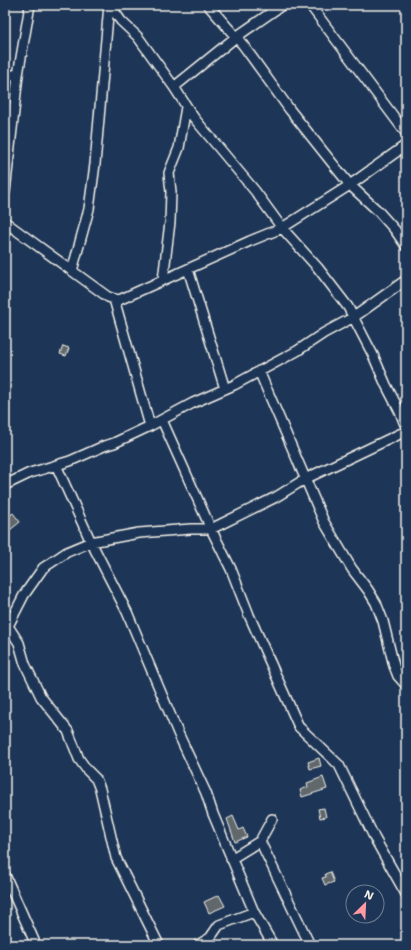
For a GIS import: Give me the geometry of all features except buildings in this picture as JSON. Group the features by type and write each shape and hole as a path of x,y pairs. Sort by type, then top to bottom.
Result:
{"street":[{"path":"5,192 18,75 30,5"},
{"path":"110,5 121,21 138,37 194,118 254,191 282,228 318,268 354,317 406,427"},
{"path":"72,271 89,209 95,164 110,5"},
{"path":"208,5 243,45 306,131 350,185 378,211 395,230 406,246"},
{"path":"174,87 236,37 282,5"},
{"path":"310,5 406,133"},
{"path":"5,75 18,75"},
{"path":"163,280 170,222 171,192 169,173 179,148 186,107"},
{"path":"5,222 114,300 119,300 282,228 350,185 406,145"},
{"path":"188,270 225,389"},
{"path":"5,485 30,473 70,461 114,443 193,403 225,389 297,351 324,333 354,317 406,280"},
{"path":"114,300 150,426"},
{"path":"259,371 324,522 352,568 376,603 383,621 394,666 398,676 406,685"},
{"path":"162,420 211,529 231,569 248,615 299,727 339,765 375,839 406,894"},
{"path":"159,945 116,858 96,779 79,759 68,731 41,697 25,664 19,643 6,629 24,594 44,568 67,552 91,542 153,532 211,529 276,497 305,479 406,431"},
{"path":"56,465 91,542 136,632 178,733 206,793 231,859 254,912 273,945"},
{"path":"231,859 260,841 272,819"},
{"path":"260,841 310,945"},
{"path":"5,875 36,945"},
{"path":"198,945 210,938 219,925 254,912"}]}
